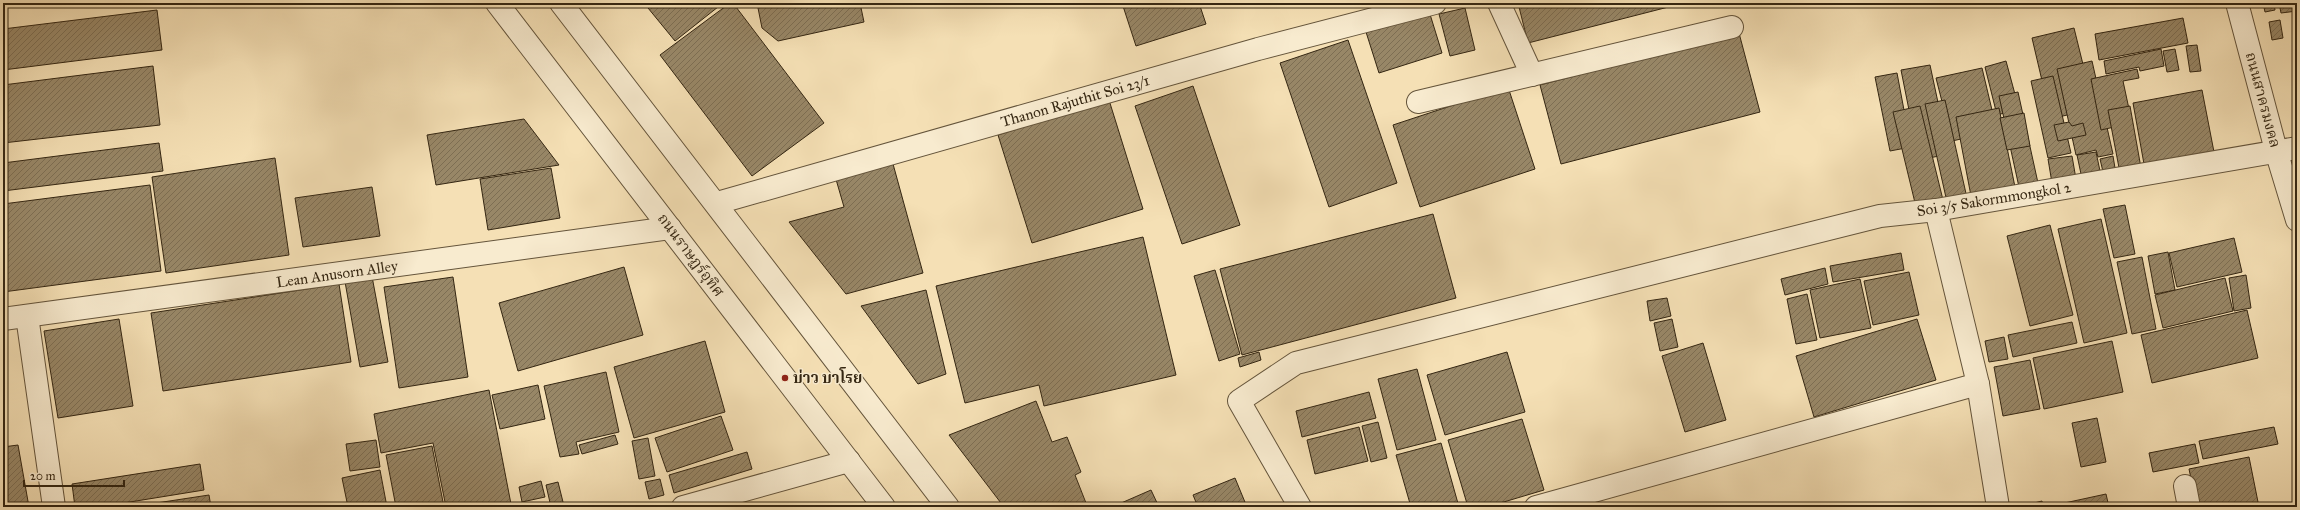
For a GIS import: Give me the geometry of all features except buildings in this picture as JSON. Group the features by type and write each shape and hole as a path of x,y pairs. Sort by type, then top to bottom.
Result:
{"street":[{"name":"ถนนราษฏร์อุทิศ","path":"497,3 884,507"},
{"path":"561,3 948,507"},
{"name":"Thanon Rajuthit Soi 23/1","path":"716,203 1258,49 1435,3"},
{"path":"1499,3 1532,75"},
{"name":"ถนนสาครมงคล","path":"2237,3 2287,151 2297,220"},
{"path":"1418,102 1732,27"},
{"name":"Soi 3/5 Sakormmongkol 2","path":"1300,507 1239,401 1296,363 1880,216 1936,210 2287,151"},
{"path":"1936,210 1978,384 1998,507"},
{"name":"Lean Anusorn Alley","path":"3,320 670,228"},
{"path":"27,316 54,507"},
{"path":"1536,507 1978,384"},
{"path":"683,507 849,461"},
{"path":"2185,486 2189,507"}],"place":[{"name":"บ่าว บาโรย","path":"785,378"}]}
